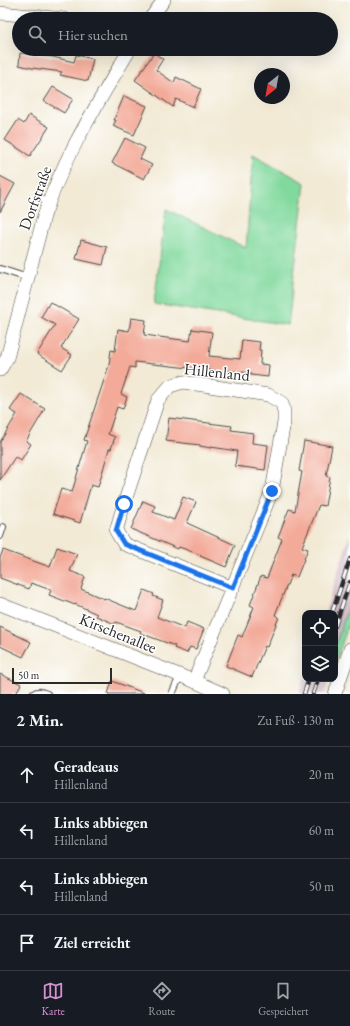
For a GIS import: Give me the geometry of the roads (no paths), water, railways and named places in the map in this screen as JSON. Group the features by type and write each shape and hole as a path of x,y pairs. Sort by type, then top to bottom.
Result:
{"street":[{"path":"155,12 164,0"},
{"path":"0,13 12,14"},
{"name":"Dorfstraße","path":"0,370 7,358 44,216 45,199 87,121 126,56"},
{"name":"Hillenland","path":"194,681 233,588 272,491 284,422 284,412 282,403 268,395 183,382 170,386 158,400 116,531 124,544 233,588"},
{"name":"Kirschenallee","path":"0,604 194,681 223,694"},
{"path":"335,694 350,649"}],"lane":[{"path":"0,269 28,278"},
{"path":"0,536 3,527"},
{"path":"172,694 180,676"},
{"path":"33,694 37,692 46,694"}],"railway":[{"path":"333,610 350,559"},
{"path":"338,617 350,582"},
{"path":"304,694 308,682"},
{"path":"313,694 317,682"}]}
